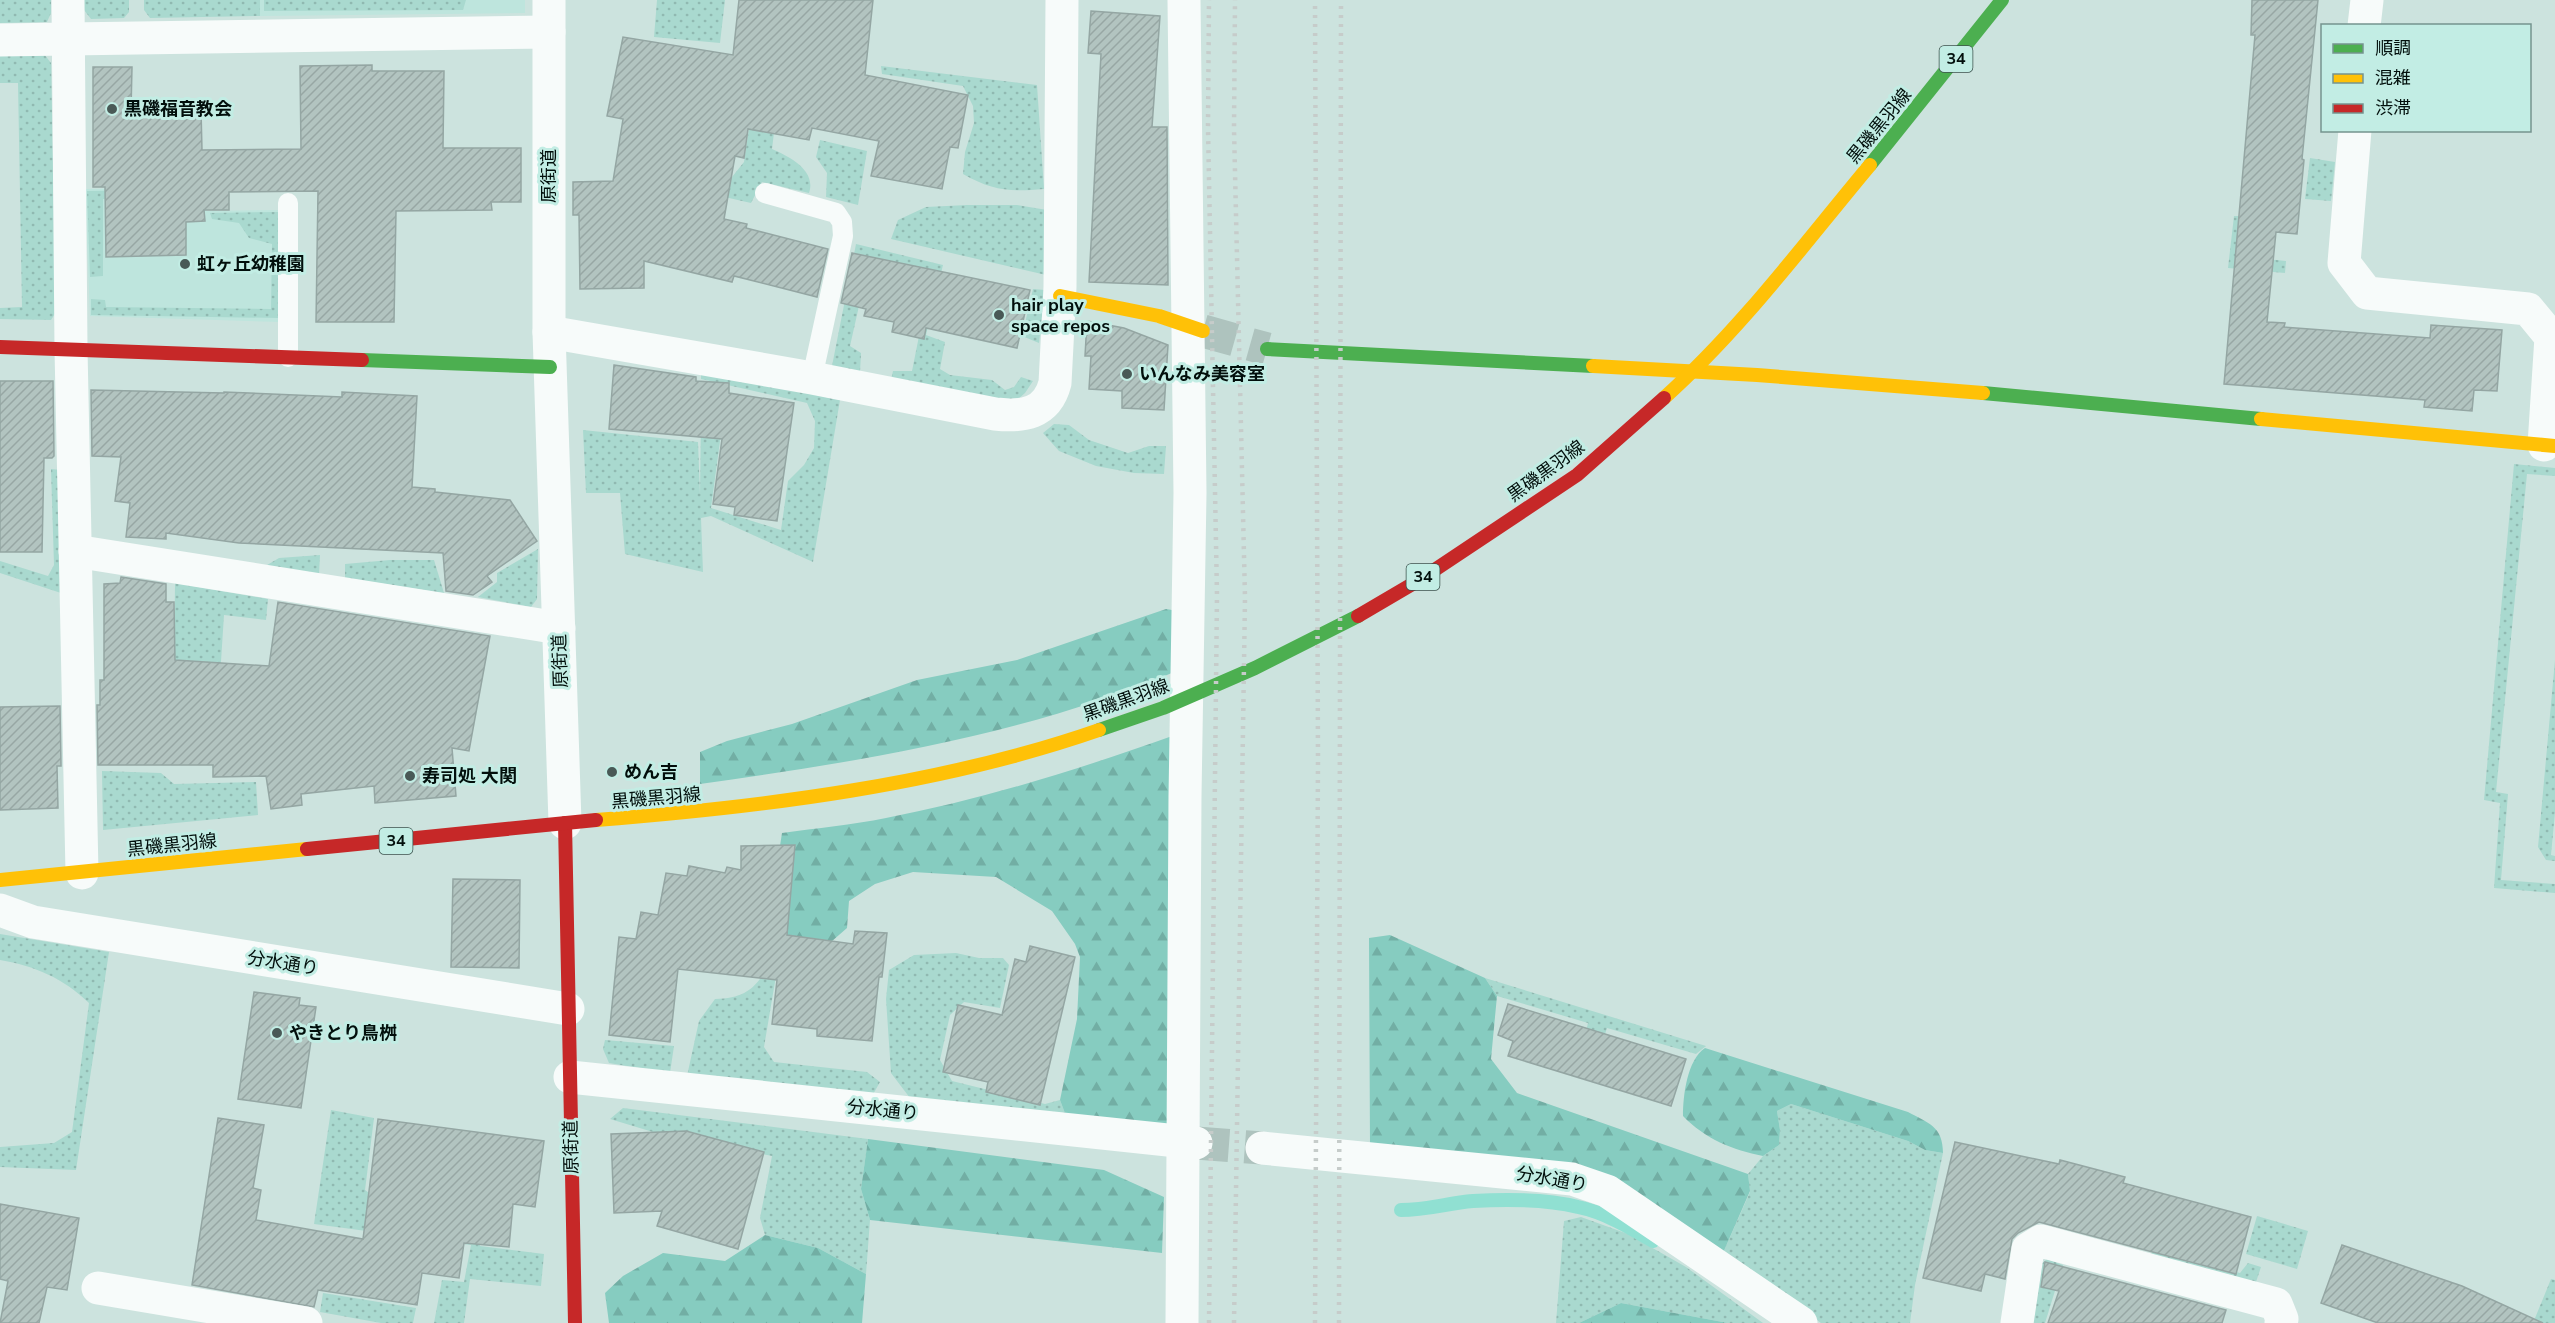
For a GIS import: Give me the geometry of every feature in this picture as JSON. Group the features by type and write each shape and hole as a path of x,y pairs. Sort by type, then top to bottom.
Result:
{"street":[{"path":"68,0 71,349 82,873"},
{"name":"原街道","path":"549,0 549,332 566,823 575,1323"},
{"path":"549,332 812,378 995,414 1015,416 1034,412 1052,395 1055,383 1060,296 1062,0"},
{"path":"1182,1323 1189,1142 1190,493 1195,328 1184,0"},
{"name":"黒磯黒羽線","path":"0,880 566,823 712,811 909,780 1016,755 1094,732 1163,708 1255,668 1352,620 1411,585 1577,475 1695,370 1744,317 1909,118 2002,0"},
{"path":"2364,24 2367,0"},
{"path":"0,40 549,32"},
{"path":"1267,349 1757,375 2030,397 2549,445 2551,338 2528,309 2367,293 2344,263 2355,132"},
{"path":"1060,296 1159,316 1195,328"},
{"path":"0,347 550,367"},
{"path":"75,551 559,628"},
{"name":"分水通り","path":"0,910 33,922 568,1009"},
{"name":"分水通り","path":"570,1077 1189,1142"},
{"name":"分水通り","path":"1262,1148 1572,1179 1607,1191 1801,1323"},
{"path":"2017,1323 2028,1249 2041,1241 2276,1304 2282,1319 2281,1323"},
{"path":"98,1288 306,1323"}],"lane":[{"path":"765,193 836,213 842,222 843,236 812,378"},
{"path":"288,203 288,357"}],"shaded area":[{"path":"0,0 51,0 51,13 47,22 0,23"},
{"path":"84,0 129,0 129,12 124,18 91,19 84,10"},
{"path":"144,0 260,0 260,16 150,18 144,10"},
{"path":"260,0 525,0 525,13 260,16"},
{"path":"264,0 466,0 463,10 264,11"},
{"path":"657,0 725,0 720,43 654,37"},
{"path":"44,54 51,63 56,312 51,320 0,319 0,308 22,307 18,83 0,83 0,56"},
{"path":"881,66 1037,85 1044,189 1002,189 963,174 965,152 974,123 973,106 963,86 882,74"},
{"path":"755,88 779,92 772,149 800,165 809,177 809,193 762,182 751,203 698,191 728,182 744,162"},
{"path":"820,140 867,151 858,205 826,197 827,173 816,157"},
{"path":"2310,158 2335,162 2331,201 2305,199"},
{"name":"虹ヶ丘幼稚園","path":"205,187 206,211 282,210 281,322 90,316 85,189"},
{"path":"161,190 161,197 103,199 103,276 90,277 87,191"},
{"path":"1017,205 1047,210 1046,275 891,239 898,220 926,207"},
{"path":"280,212 278,318 91,315 91,299 105,300 106,307 271,309 272,244 249,238 239,223 212,219 210,213"},
{"path":"2234,216 2241,216 2238,256 2286,261 2285,273 2228,268"},
{"path":"856,244 943,265 926,335 945,342 940,369 950,375 992,380 1005,390 1014,387 1021,377 1033,381 1025,393 1015,402 891,380 893,371 912,371 919,336 868,266 850,346 861,353 860,372 832,366"},
{"path":"1033,289 1045,290 1039,343 1022,336"},
{"path":"701,371 840,400 813,562 711,516 701,518 703,572 625,554 620,493 586,493 583,430 698,442 700,495 701,415 723,419 711,508 781,530 788,481 804,465 814,448 815,421 807,403 701,379"},
{"path":"1054,424 1069,425 1089,440 1128,453 1149,446 1166,446 1164,474 1134,473 1096,466 1059,451 1043,433"},
{"path":"2514,464 2555,468 2555,476 2527,474 2496,792 2508,794 2501,880 2555,884 2555,893 2494,888 2500,803 2484,800"},
{"path":"51,469 61,470 64,594 0,573 0,561 48,576 54,565"},
{"path":"538,549 537,599 531,607 478,597 497,582 497,573"},
{"path":"320,555 319,575 262,568 279,558"},
{"path":"390,560 434,560 444,593 345,578 345,564"},
{"path":"175,583 268,599 266,620 224,615 220,677 174,675"},
{"path":"2555,660 2555,812 2551,855 2555,856 2555,861 2546,860 2538,847"},
{"path":"102,771 161,773 174,784 256,782 258,815 103,830"},
{"path":"0,934 109,952 76,1170 0,1167 0,1147 54,1143 72,1132 89,1003 48,974 0,960"},
{"path":"956,953 979,958 1003,958 1009,965 1000,1008 964,1002 950,1015 940,1060 952,1081 1045,1104 1060,1100 1066,1116 910,1098 891,1073 886,999 889,970 914,955"},
{"path":"768,966 776,976 764,1047 774,1062 867,1072 880,1082 871,1098 687,1076 699,1021 715,999 733,997 747,991 753,987"},
{"path":"1485,978 1706,1046 1696,1054 1607,1028 1593,1071 1578,1065 1588,1023 1497,996"},
{"path":"605,1040 674,1046 670,1073 609,1063 603,1049"},
{"path":"1791,1104 1908,1141 1925,1150 1943,1153 1915,1285 1910,1323 1821,1323 1723,1253 1750,1192 1748,1174 1763,1156 1779,1145 1780,1130 1777,1111"},
{"path":"623,1108 868,1139 861,1189 870,1220 866,1274 818,1248 765,1235 760,1218 772,1156 666,1136 610,1119"},
{"path":"331,1110 374,1118 365,1190 372,1195 481,1233 480,1246 544,1254 541,1286 470,1279 464,1323 434,1323 442,1280 464,1282 471,1245 314,1224"},
{"path":"2257,1216 2308,1231 2297,1269 2246,1254"},
{"path":"1581,1217 1628,1234 1686,1267 1763,1323 1728,1323 1621,1303 1579,1323 1556,1323 1564,1221"},
{"path":"2154,1250 2240,1273 2248,1263 2261,1267 2255,1285 2151,1254"},
{"path":"2047,1259 2063,1265 2045,1323 2030,1323 2038,1267"},
{"path":"2551,1279 2555,1280 2555,1323 2533,1323"},
{"path":"323,1293 416,1308 413,1323 381,1323 320,1312"}],"green space":[{"path":"1166,609 1178,611 1179,670 1121,693 1004,729 944,743 822,766 700,784 700,752 727,741 792,724 917,680 1017,660"},
{"path":"1175,735 1170,1127 1066,1116 1060,1100 1077,1019 1080,957 1075,944 1052,911 996,877 913,872 875,884 849,901 847,928 800,969 770,911 782,833 847,825 959,802 1104,760"},
{"path":"1390,935 1485,978 1497,996 1491,1059 1517,1093 1748,1174 1750,1191 1723,1253 1619,1183 1370,1147 1369,938"},
{"path":"1705,1048 1908,1112 1937,1131 1943,1153 1925,1150 1908,1141 1791,1104 1777,1111 1780,1130 1779,1145 1763,1156 1720,1142 1701,1131 1683,1116 1687,1079 1694,1061"},
{"path":"868,1139 1104,1170 1164,1197 1162,1253 870,1220 861,1189"},
{"path":"765,1235 818,1248 866,1274 862,1323 609,1323 605,1293 623,1276 663,1253 725,1261"},
{"path":"1621,1303 1728,1323 1579,1323"}],"building":[{"path":"739,0 873,0 865,75 968,95 958,148 950,147 942,189 871,176 879,141 812,128 809,140 748,129 744,158 735,156 724,219 747,224 746,228 828,249 817,297 734,276 732,282 644,261 644,288 580,289 579,215 573,215 573,182 613,181 623,119 607,116 623,37 733,55"},
{"path":"2252,0 2318,0 2297,234 2276,232 2267,322 2285,323 2284,327 2430,338 2431,325 2502,330 2497,391 2474,390 2472,411 2424,407 2425,400 2224,384 2255,35 2251,35"},
{"path":"1091,11 1160,16 1152,127 1167,127 1168,285 1089,282 1101,54 1088,53"},
{"path":"372,65 372,71 444,71 443,148 521,148 521,202 491,202 492,210 396,211 394,322 316,322 318,191 229,192 229,210 204,210 205,221 186,222 186,255 106,257 105,187 93,187 93,67 132,67 131,111 201,110 202,150 301,149 300,66"},
{"path":"852,253 1030,290 1017,348 926,328 924,339 892,332 894,322 864,316 866,309 841,303"},
{"path":"1087,321 1124,328 1168,345 1164,410 1122,408 1122,391 1089,389 1091,356 1085,356"},
{"path":"614,365 696,377 696,381 729,383 729,393 794,403 777,521 734,515 735,507 713,504 722,439 609,429"},
{"path":"0,381 53,381 54,456 44,458 42,552 0,552"},
{"path":"91,390 342,397 342,392 417,396 412,487 435,489 435,492 510,500 537,541 487,576 492,582 473,595 446,591 443,553 239,543 166,533 166,539 126,537 130,503 115,501 121,457 92,456"},
{"path":"121,577 166,584 166,602 174,602 175,660 269,666 278,602 490,636 469,751 452,748 456,796 375,803 374,786 301,794 302,805 271,809 266,776 213,777 213,765 98,765 97,705 100,705 100,680 104,680 104,584 120,583"},
{"path":"60,706 61,766 57,766 58,808 0,810 0,707"},
{"path":"795,845 787,935 853,944 855,931 887,933 882,977 879,977 872,1041 817,1036 817,1029 772,1024 777,980 678,969 670,1042 609,1035 619,937 636,939 641,912 658,915 666,873 687,876 689,866 725,873 727,867 741,870 741,846"},
{"path":"453,879 520,880 519,968 451,967"},
{"path":"1030,946 1075,957 1040,1105 986,1092 988,1082 943,1072 958,1005 1002,1015 1015,959 1026,962"},
{"path":"254,992 300,998 299,1005 316,1007 301,1108 238,1099"},
{"path":"1508,1004 1686,1059 1671,1106 1508,1056 1513,1041 1498,1035"},
{"path":"218,1118 264,1125 253,1188 261,1190 256,1220 363,1239 378,1119 544,1141 535,1207 513,1204 509,1247 464,1243 459,1278 422,1273 417,1305 318,1290 314,1307 192,1285"},
{"path":"686,1131 764,1152 738,1249 657,1226 662,1211 614,1213 611,1134"},
{"path":"1955,1142 2059,1164 2060,1160 2125,1177 2123,1183 2251,1217 2236,1274 2039,1222 2018,1233 2012,1239 2005,1279 1985,1274 1981,1291 1923,1278"},
{"path":"0,1204 79,1218 67,1290 47,1287 39,1323 0,1323 8,1281 0,1279"},
{"path":"2342,1245 2462,1286 2543,1323 2378,1323 2321,1303"},
{"path":"2045,1262 2226,1310 2222,1323 2048,1323 2059,1291 2041,1287"}],"waterway":[{"path":"1401,1210 1473,1201 1553,1202 1598,1213 1653,1241"}],"tunnel":[{"path":"1203,331 1267,349"},
{"path":"1196,1143 1262,1148"}],"railway":[{"path":"1209,0 1208,127 1217,595 1209,1323"},
{"path":"1234,1323 1245,598 1234,129 1235,0"},
{"path":"1315,0 1318,758 1315,1323"},
{"path":"1339,1323 1341,0"}],"traffic: fast":[{"path":"1870,165 2002,0"},
{"path":"1267,349 1593,366"},
{"path":"362,360 550,367"},
{"path":"1983,393 2261,419"},
{"path":"1099,730 1163,708 1255,668 1358,616"}],"traffic: slow":[{"path":"1664,398 1746,315 1870,165"},
{"path":"1060,296 1159,316 1203,331"},
{"path":"1593,366 1757,375 1983,393"},
{"path":"2261,419 2555,446"},
{"path":"596,820 722,808 850,791 977,765 1099,730"},
{"path":"0,880 307,849"}],"traffic: jam":[{"path":"0,347 362,360"},
{"path":"1358,616 1421,579 1577,475 1664,398"},
{"path":"307,849 596,820"},
{"path":"565,823 575,1323"}],"place":[{"name":"黒磯福音教会","path":"112,109"},
{"name":"虹ヶ丘幼稚園","path":"185,264"},
{"name":"hair play space repos","path":"999,315"},
{"name":"いんなみ美容室","path":"1127,374"},
{"name":"めん吉","path":"612,772"},
{"name":"寿司処 大関","path":"410,776"},
{"name":"やきとり鳥桝","path":"277,1033"}]}
